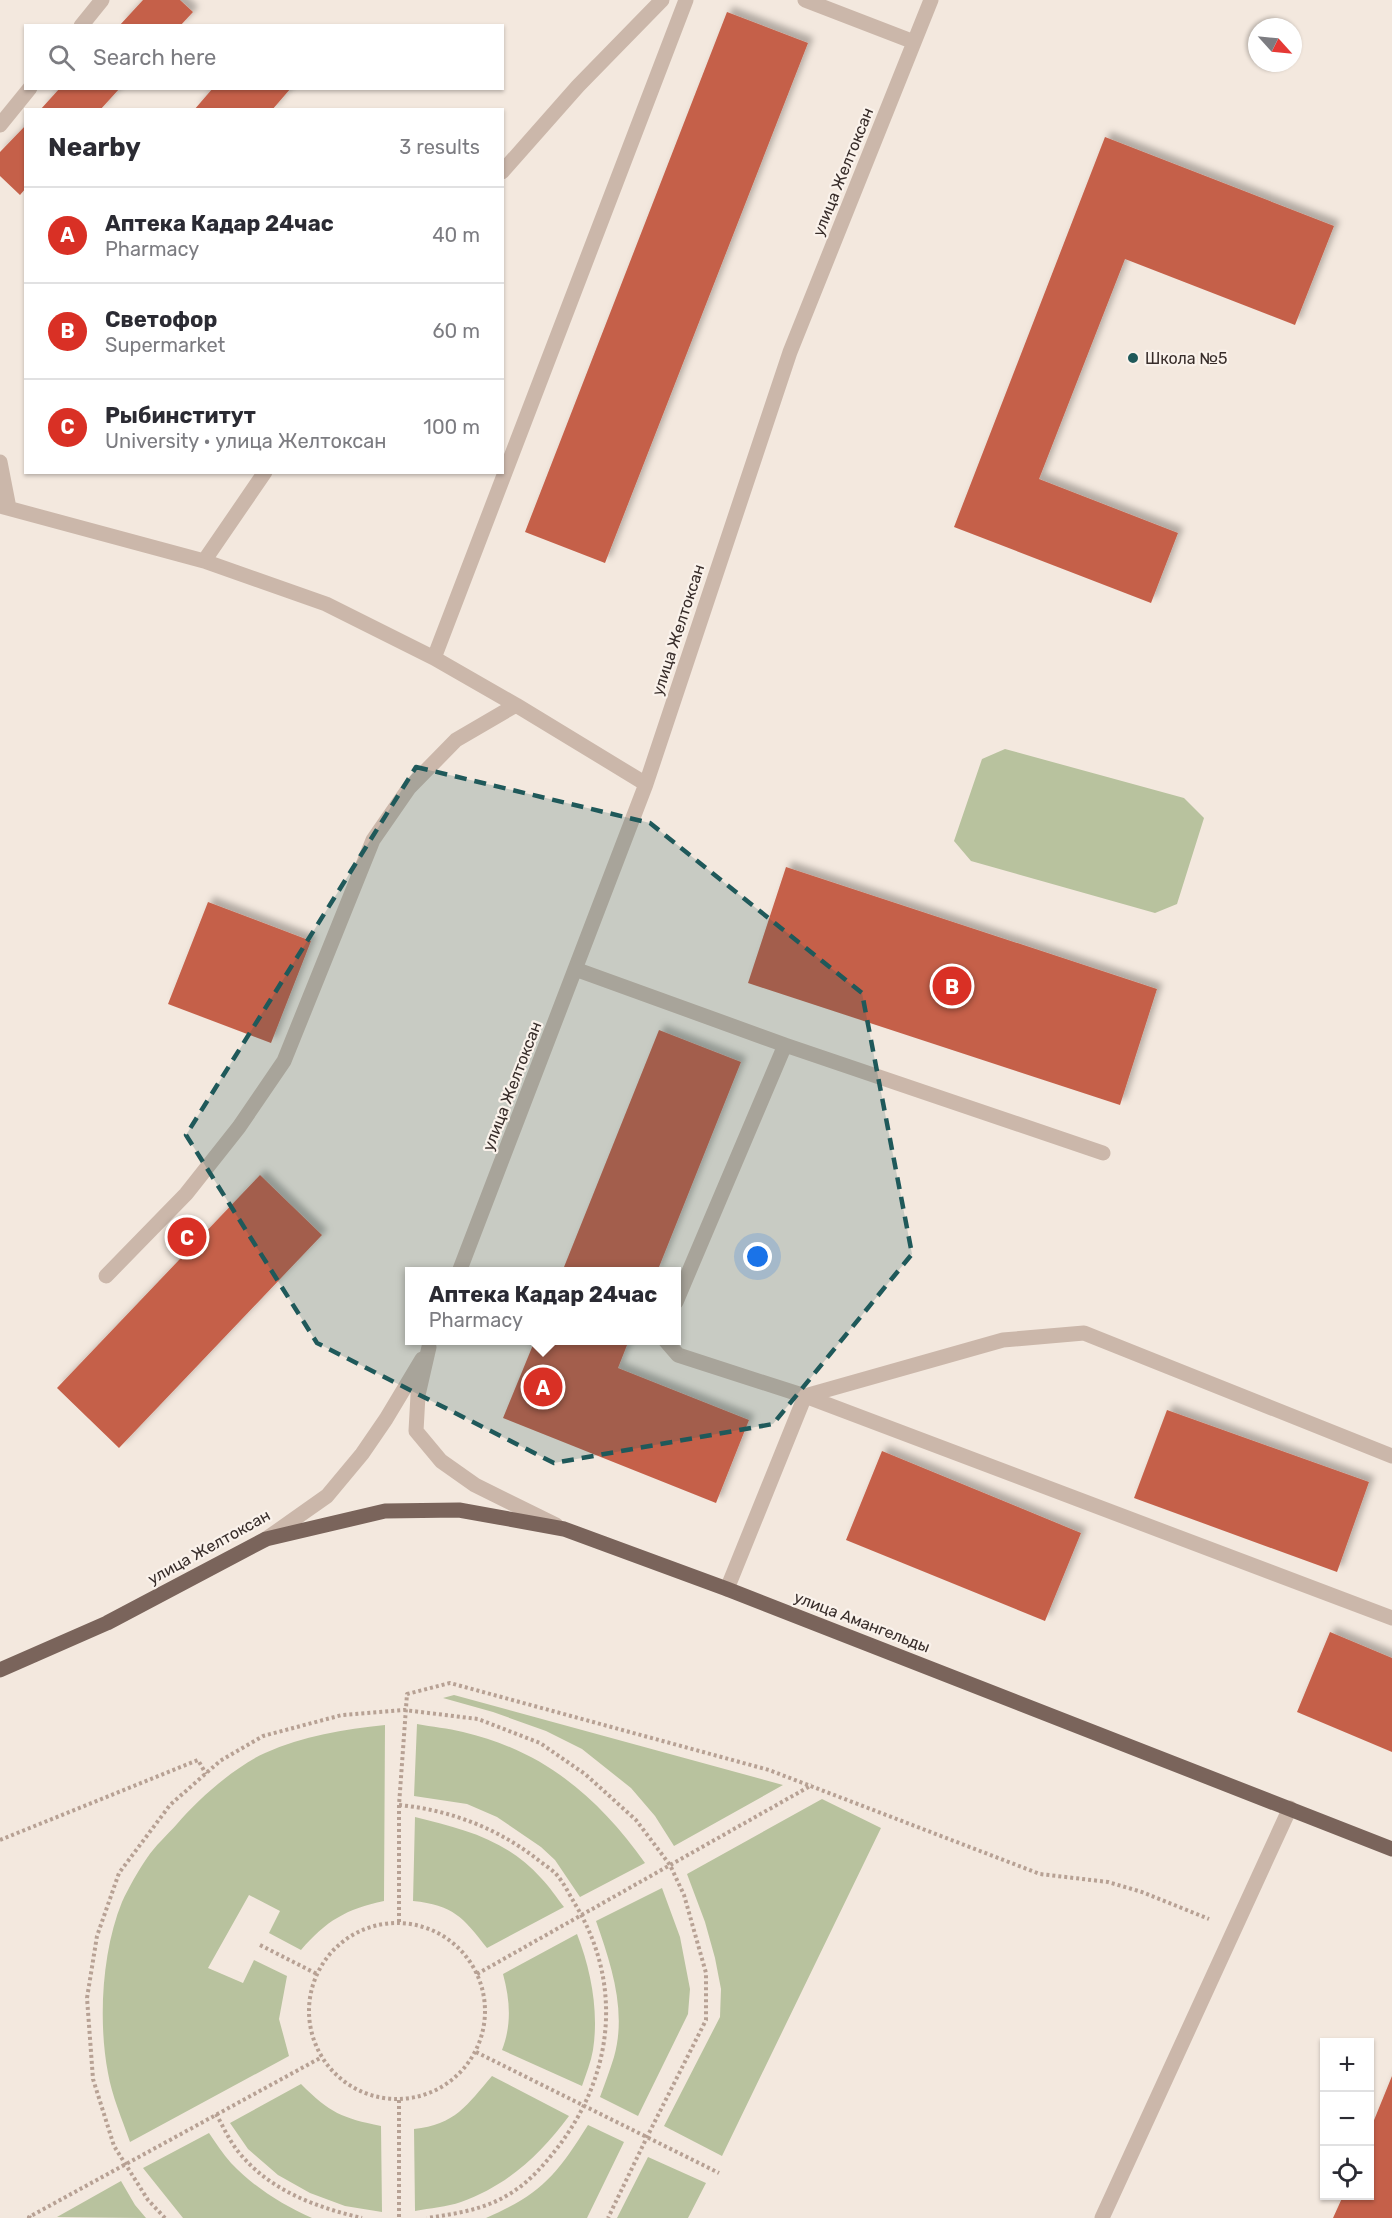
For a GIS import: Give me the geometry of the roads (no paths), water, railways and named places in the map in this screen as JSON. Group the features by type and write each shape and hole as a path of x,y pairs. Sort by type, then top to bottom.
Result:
{"main road":[{"path":"266,1539 385,1511 459,1510 564,1529"},
{"name":"улица Амангельды","path":"564,1529 727,1589 1392,1849"},
{"name":"улица Желтоксан","path":"0,1670 107,1623 266,1539"}],"street":[{"path":"83,24 102,0"},
{"path":"504,170 578,86 662,0"},
{"path":"434,658 686,0"},
{"path":"805,0 914,42"},
{"name":"улица Желтоксан","path":"461,1267 646,784 790,352 931,0"},
{"path":"0,125 28,90"},
{"path":"0,462 5,507 204,561 326,604 434,658 646,784"},
{"path":"204,561 264,474"},
{"path":"106,1276 186,1194 239,1127 284,1062 373,840 409,788 456,740 516,705"},
{"path":"575,969 785,1045 1103,1154"},
{"path":"681,1290 785,1045"},
{"path":"805,1396 1003,1340 1084,1333 1392,1456"},
{"name":"улица Желтоксан","path":"266,1539 327,1496 362,1454 386,1419 429,1345"},
{"name":"улица Амангельды","path":"430,1345 418,1395 416,1431 441,1461 475,1485 564,1529"},
{"path":"669,1345 678,1355 805,1396 1392,1618"},
{"path":"727,1589 805,1396"},
{"path":"1102,2218 1290,1808"}],"place":[{"name":"Школа №5","path":"1133,358"},
{"name":"Светофор","path":"952,986"},
{"name":"Рыбинститут","path":"187,1237"},
{"name":"Аптека Кадар 24час","path":"543,1387"}]}
